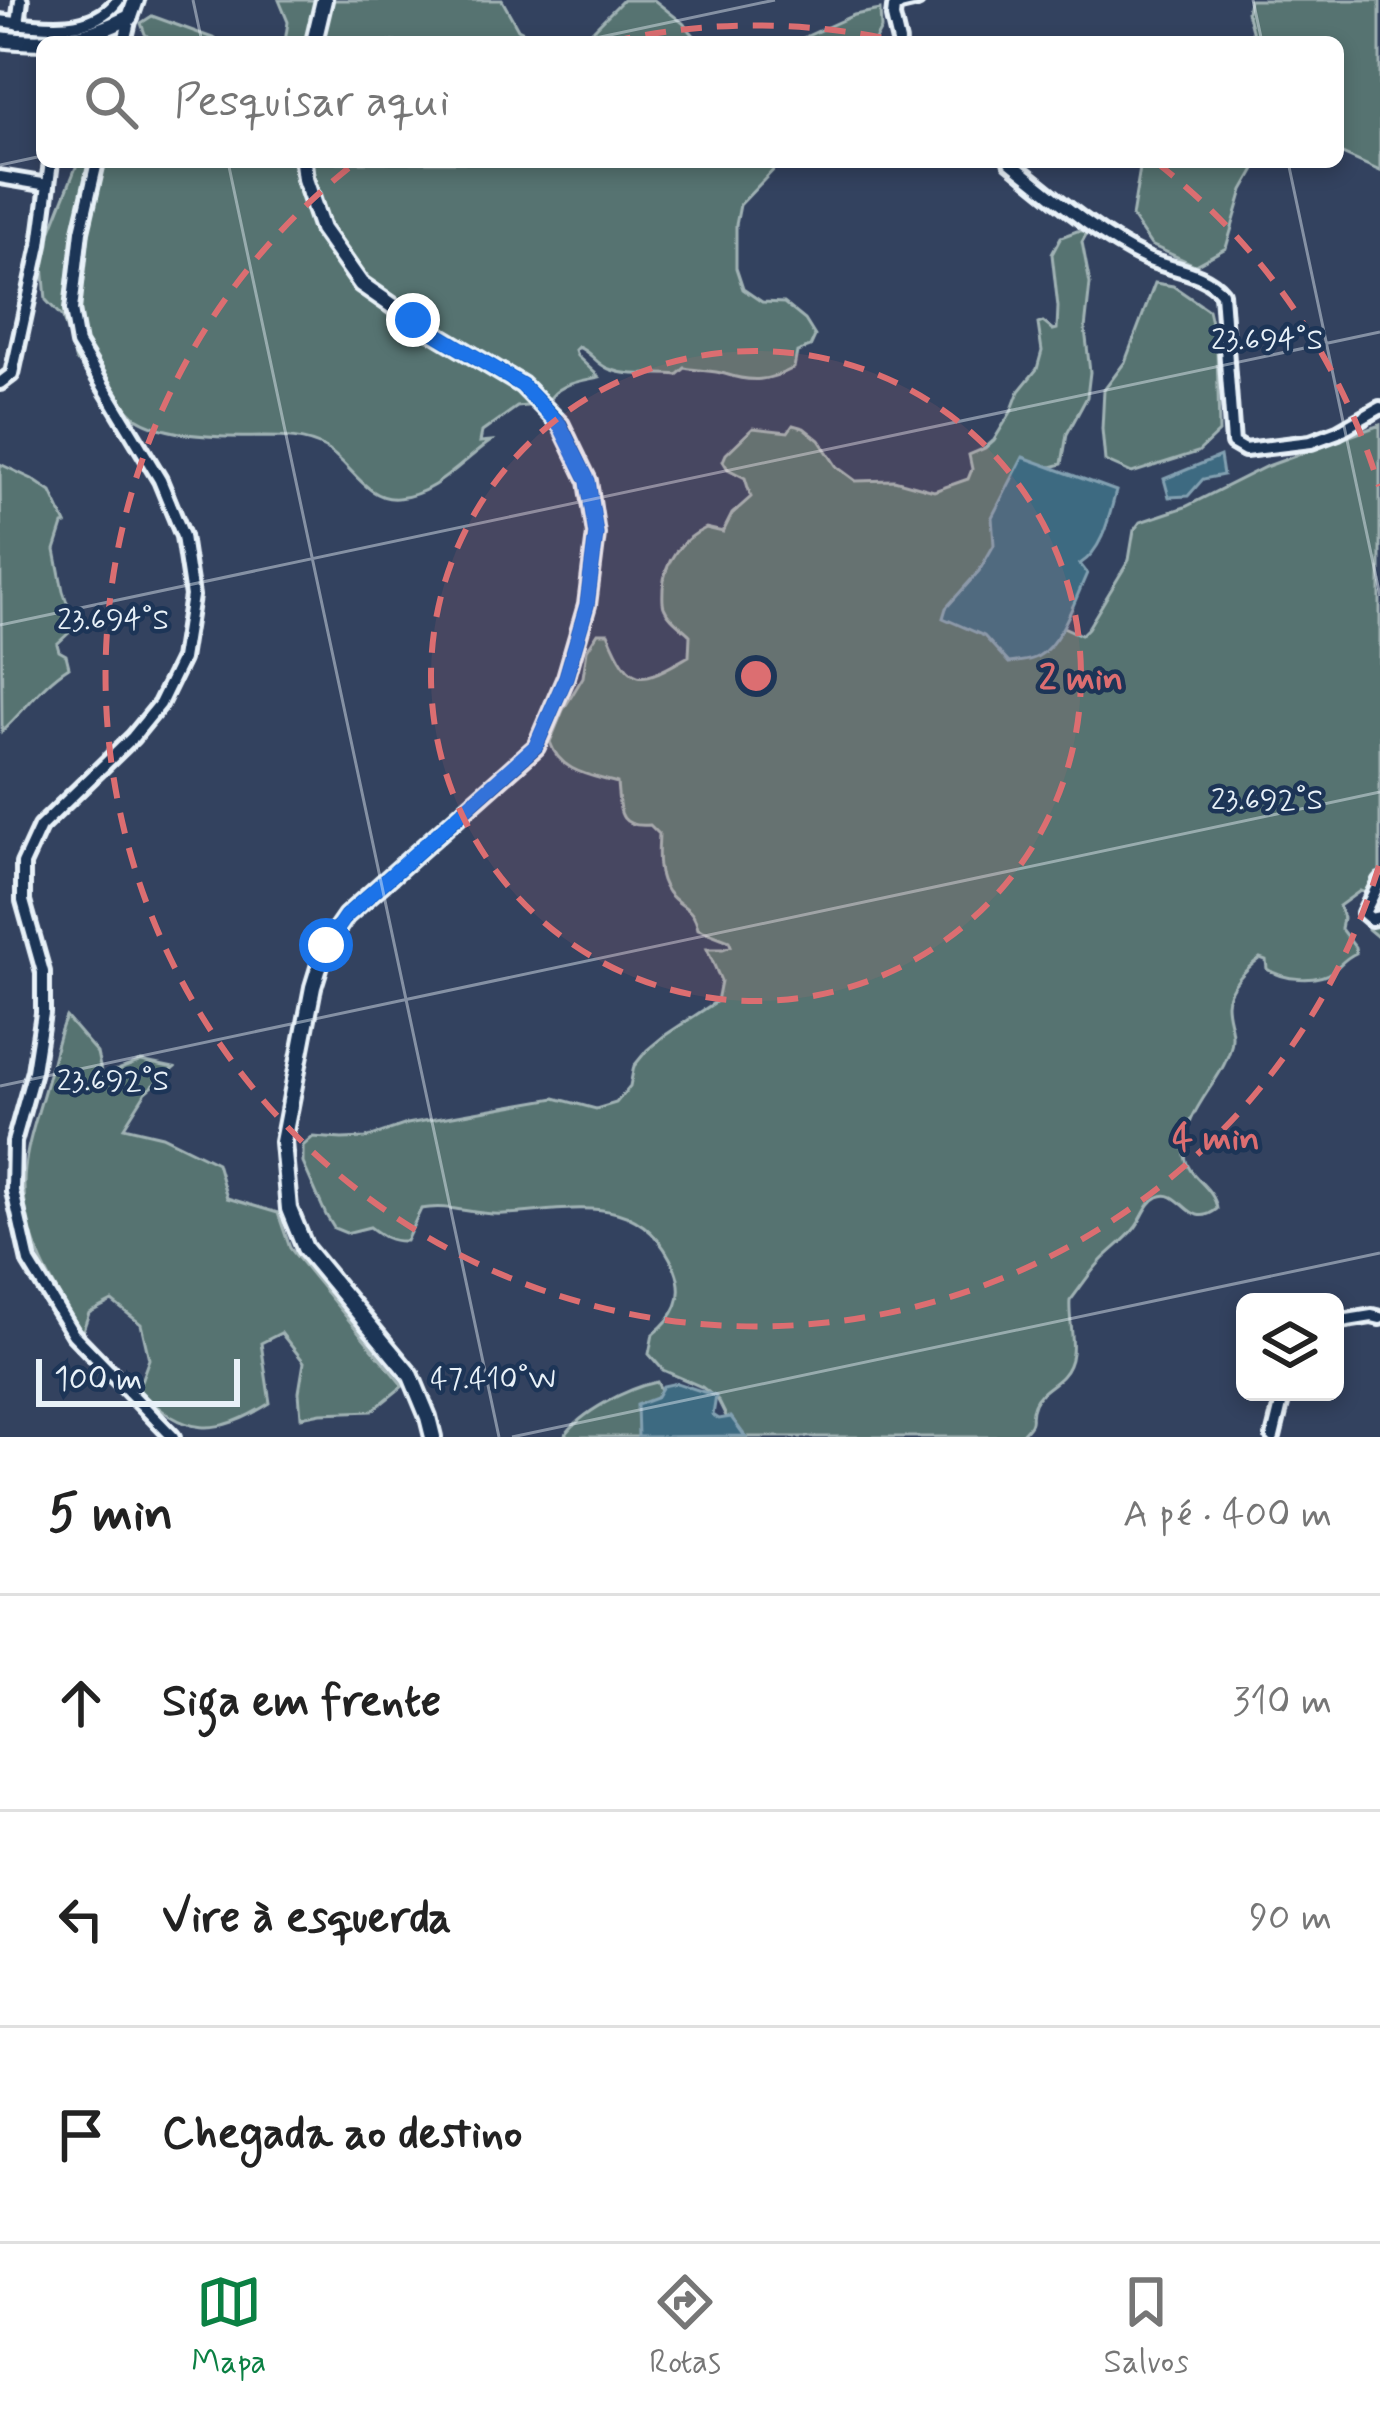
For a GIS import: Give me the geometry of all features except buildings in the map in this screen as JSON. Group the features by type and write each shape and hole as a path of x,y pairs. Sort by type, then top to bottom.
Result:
{"street":[{"path":"18,24 21,0"},
{"path":"0,21 45,27 87,22 118,0"},
{"path":"125,36 136,0"},
{"path":"315,36 324,0"},
{"path":"897,36 894,8 917,0"},
{"path":"99,36 130,17"},
{"path":"0,39 36,41"},
{"path":"0,383 12,374 51,168"},
{"path":"96,168 81,231 72,310 78,344 160,480 183,536 192,596 182,659 160,704 133,737 40,827 23,864 23,901 43,972 43,1013 34,1071 14,1142 13,1191 29,1262 73,1334 173,1437"},
{"path":"304,168 322,229 361,284 522,385 560,425 588,481 596,534 587,605 566,677 536,746 346,916 326,945 313,987 283,1142 290,1209 304,1247 411,1376 434,1437"},
{"path":"1018,168 1075,214 1146,258 1212,281 1222,293 1237,448 1311,442 1380,408"},
{"path":"0,177 48,185"},
{"path":"1380,881 1364,913 1371,919 1380,917"},
{"path":"1344,1321 1380,1318"},
{"path":"1273,1437 1282,1401"}],"green space":[{"path":"279,0 502,0 518,29 532,36 286,36 288,22"},
{"path":"623,0 654,0 695,36 587,36"},
{"path":"1249,0 1380,0 1380,171 1344,155 1344,36 1253,36"},
{"path":"880,10 877,36 807,36 854,15"},
{"path":"152,16 207,36 147,36 141,23"},
{"path":"76,168 775,168 740,205 736,268 743,289 762,302 784,303 805,320 815,336 810,347 797,352 794,368 760,379 685,368 677,375 618,372 578,347 577,356 599,377 562,388 546,404 517,407 482,432 480,442 491,441 436,484 411,496 387,497 367,487 334,454 310,442 197,435 164,430 136,418 82,368 86,360 76,361 63,318 46,300 42,253"},
{"path":"1140,168 1256,168 1243,190 1226,248 1195,265 1151,245 1132,217"},
{"path":"1088,231 1082,242 1090,284 1085,329 1090,372 1087,397 1067,434 1062,464 1051,467 1036,518 1061,626 1081,635 1088,628 1129,560 1140,522 1185,507 1265,467 1380,425 1380,939 1368,929 1366,893 1360,891 1339,906 1341,929 1356,953 1333,971 1309,979 1291,978 1267,969 1266,960 1260,958 1234,985 1227,1004 1230,1050 1195,1112 1186,1139 1187,1162 1217,1209 1199,1215 1166,1195 1151,1203 1070,1301 1068,1368 1037,1399 1031,1423 1019,1437 731,1437 718,1400 702,1387 663,1370 649,1354 653,1334 673,1313 679,1289 661,1243 644,1226 603,1210 493,1214 432,1208 421,1209 406,1241 386,1238 370,1227 346,1233 334,1228 326,1215 303,1163 303,1146 313,1137 366,1138 407,1124 555,1098 596,1109 616,1103 647,1050 717,1001 721,981 707,949 723,949 731,946 729,941 698,929 690,911 668,892 660,871 659,834 650,825 631,824 622,816 617,783 568,766 550,742 583,677 587,650 598,633 608,633 624,665 640,676 689,656 690,635 664,607 664,578 671,560 689,538 706,528 723,532 732,514 751,497 745,478 723,461 753,428 788,432 793,425 804,428 819,440 837,467 856,481 894,480 934,491 968,479 969,455 994,440 1019,391 1037,369 1042,351 1038,324 1057,329 1052,254 1061,237"},
{"path":"1155,283 1173,286 1208,310 1217,348 1219,432 1198,452 1132,473 1105,461 1104,390 1125,362"},
{"path":"0,464 51,492 66,524 55,550 74,623 57,644 69,667 2,731"},
{"path":"66,1017 97,1053 102,1076 141,1061 174,1068 146,1092 124,1127 162,1136 217,1163 227,1198 278,1213 290,1248 403,1386 372,1411 301,1417 304,1362 281,1333 261,1343 270,1403 233,1422 201,1427 170,1416 138,1389 149,1359 141,1324 112,1301 89,1313 82,1333 35,1246 25,1208 31,1137"},
{"path":"657,1382 667,1402 655,1437 564,1437 606,1402"}],"water":[{"path":"1220,456 1223,475 1203,479 1188,496 1169,497 1164,479"},
{"path":"1023,457 1116,491 1100,542 1080,564 1087,573 1060,631 1037,657 1009,663 984,636 943,618 994,545 992,517"},
{"path":"677,1383 716,1396 713,1415 731,1417 745,1436 638,1437 637,1405 656,1398 663,1386"}],"route":[{"path":"326,945 346,916 536,746 566,677 587,605 596,534 588,481 560,425 522,385 413,320"}]}
